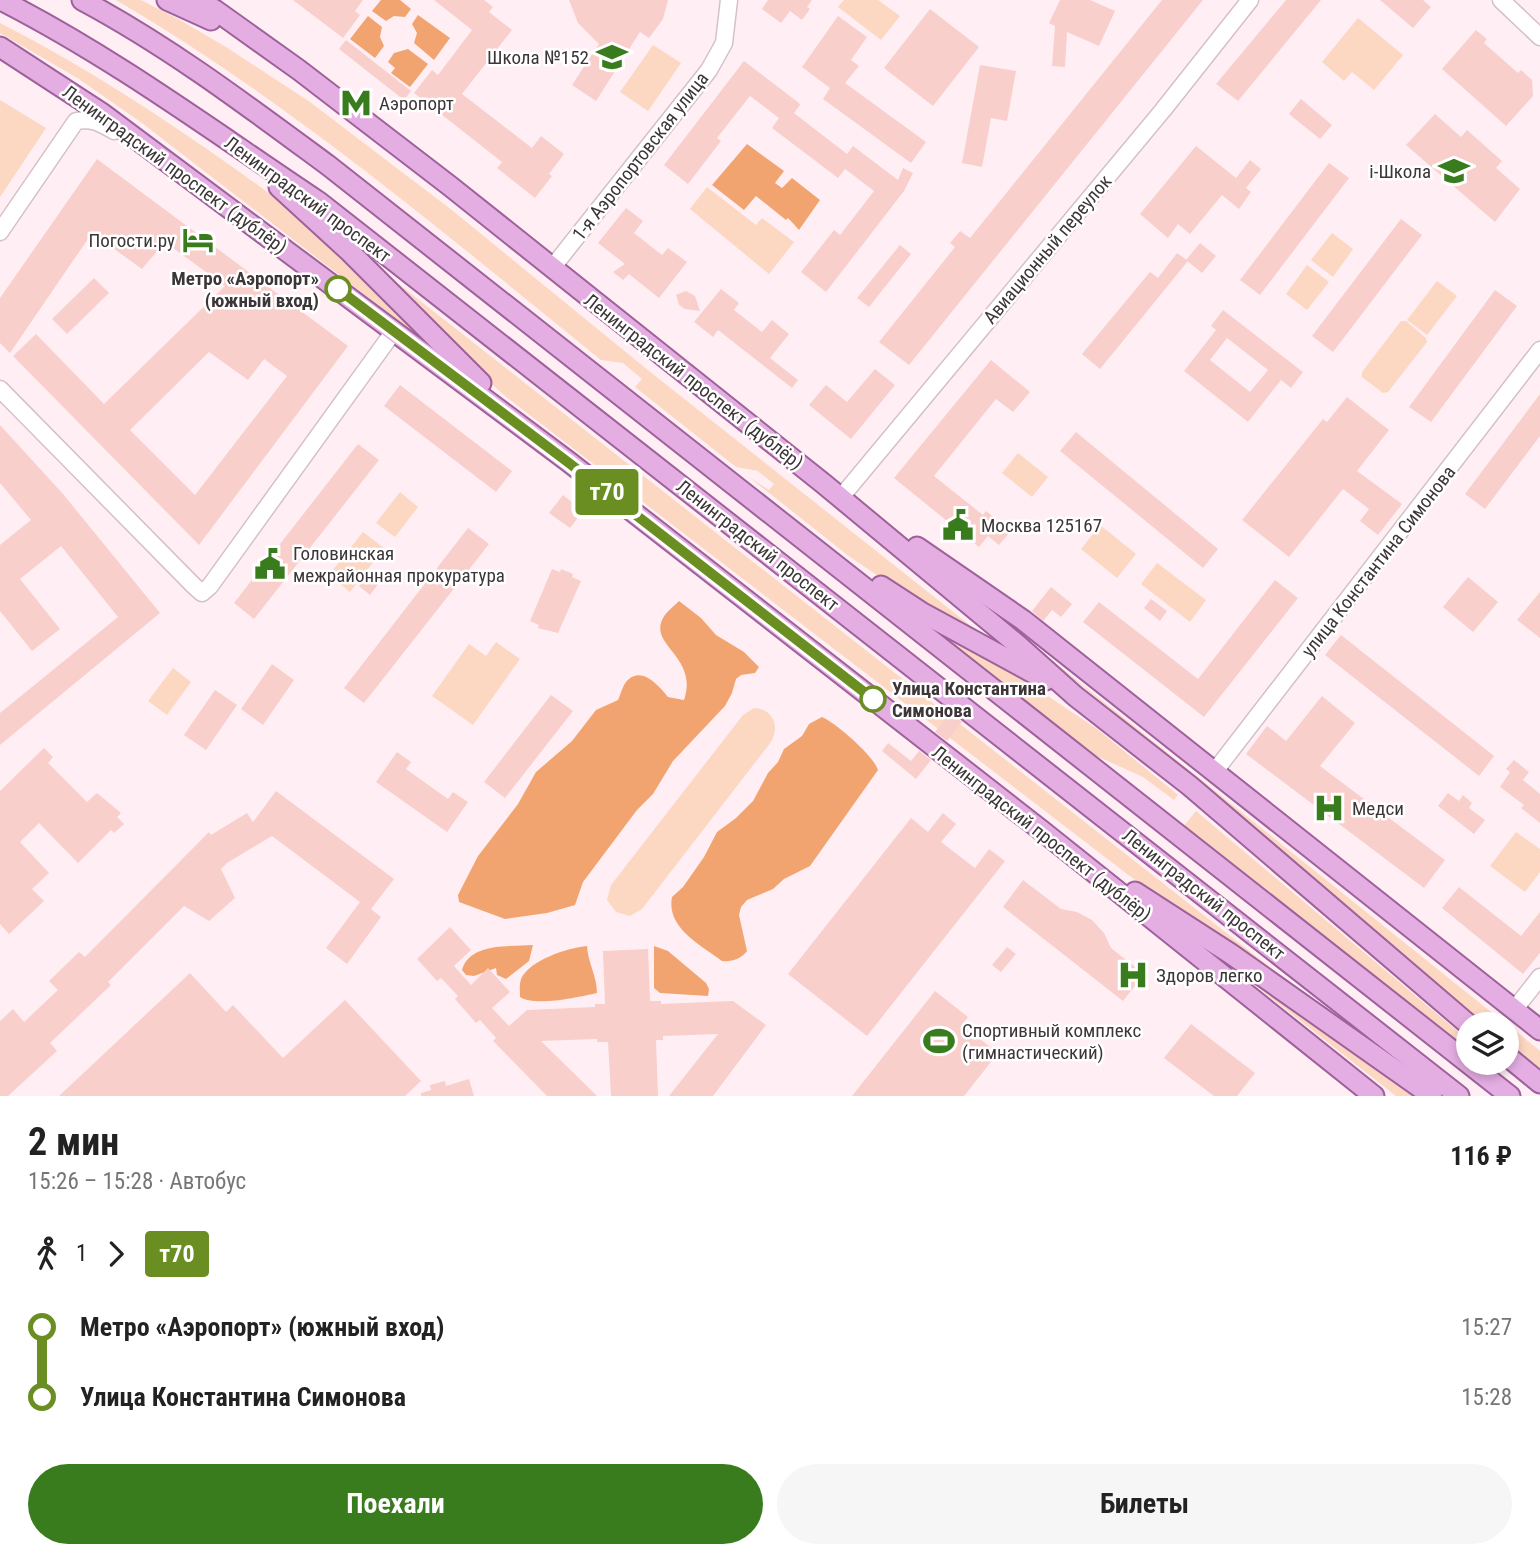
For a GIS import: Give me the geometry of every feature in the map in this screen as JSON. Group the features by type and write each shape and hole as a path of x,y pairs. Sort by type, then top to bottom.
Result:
{"main road":[{"name":"Ленинградский проспект","path":"1,0 78,41 118,66 319,202 1459,1096"},
{"name":"Ленинградский проспект","path":"82,0 152,40 287,135 1510,1096"},
{"path":"166,0 254,38"},
{"name":"Ленинградский проспект (дублёр)","path":"197,0 299,70 450,186 824,484 1018,645 1075,696 1190,786 1456,1014"},
{"name":"Ленинградский проспект (дублёр)","path":"0,47 103,114 558,455 1041,830 1374,1096"},
{"path":"234,146 350,252 464,367 558,455"},
{"name":"Ленинградский проспект (дублёр)","path":"824,484 1023,620 1540,1030"},
{"path":"791,530 922,612 1075,696"},
{"path":"1041,830 1231,954 1432,1096"},
{"path":"1519,1066 1540,1083"}],"street":[{"name":"1-я Аэропортовская улица","path":"552,268 709,69 724,43 729,0"},
{"name":"Авиационный переулок","path":"842,496 1163,110 1250,0"},
{"path":"1501,0 1540,37"},
{"path":"0,232 76,121 87,119 99,122 168,162"},
{"path":"0,389 202,593 210,586 394,331"},
{"name":"улица Константина Симонова","path":"1215,771 1540,350"},
{"path":"1514,1010 1540,977"}],"shaded area":[{"path":"116,0 141,0 178,19 310,102 453,211 649,371 1000,649 914,600 850,557 749,477 769,490 774,484 758,471 736,467 635,387 642,379 623,363 601,360 305,125 243,81"},
{"path":"381,0 400,0 411,9 405,17 394,16 386,21 372,11"},
{"path":"844,0 878,0 900,16 881,40 838,7"},
{"path":"418,15 450,38 434,60 414,43 417,33 412,24"},
{"path":"368,16 382,27 380,37 384,46 375,58 350,39"},
{"path":"1358,18 1403,55 1374,90 1352,72 1344,81 1322,62"},
{"path":"0,23 62,57 153,113 282,203 346,256 430,345 142,123 79,79 0,33"},
{"path":"653,45 681,63 648,111 620,92"},
{"path":"408,49 428,64 410,87 391,73 395,68 388,62 394,53"},
{"path":"0,100 46,128 0,197"},
{"path":"747,144 784,171 775,183 782,188 792,178 820,200 799,230 788,218 786,220 756,196 744,210 712,185"},
{"path":"707,187 756,225 762,218 794,242 769,274 690,209"},
{"path":"1332,233 1353,249 1333,277 1311,260"},
{"path":"1307,265 1329,282 1307,310 1286,294"},
{"path":"391,278 1354,1033 1352,1035 1127,874 505,396 468,363"},
{"path":"1437,281 1457,296 1427,335 1407,320"},
{"path":"1401,321 1406,321 1426,338 1427,342 1388,392 1383,393 1362,377 1362,372"},
{"path":"1018,453 1048,477 1032,497 1002,473"},
{"path":"400,492 418,507 395,537 376,523"},
{"path":"1100,525 1136,554 1117,578 1081,549"},
{"path":"363,532 384,548 350,592 329,575"},
{"path":"1157,563 1206,600 1190,622 1141,584"},
{"path":"679,601 701,618 716,635 744,652 759,667 755,673 741,675 736,679 725,706 673,761 653,794 637,810 583,882 575,905 547,913 505,919 459,902 458,895 478,856 518,804 536,772 572,741 596,710 618,700 627,681 640,675 656,684 668,697 684,700 687,685 685,673 662,636 660,628 664,616"},
{"path":"942,631 1021,678 1097,729 1178,795 1174,800 1143,777 1090,753 938,635"},
{"path":"1019,634 1491,1012 1470,1012 1410,964 1204,786"},
{"path":"496,642 520,659 473,725 432,696 469,644 486,656"},
{"path":"173,668 191,682 167,715 148,701"},
{"path":"754,708 766,711 773,719 775,730 771,742 642,909 630,916 616,912 607,900 611,885 743,715"},
{"path":"822,717 853,740 878,770 810,866 784,879 773,889 747,900 741,907 739,915 747,951 736,959 722,961 695,942 680,927 674,918 672,897 683,887 704,857 717,832 753,801 784,749 802,736 809,724"},
{"path":"1196,811 1456,1030 1456,1042 1183,827"},
{"path":"1516,832 1540,849 1540,872 1525,892 1490,866"},
{"path":"533,945 529,961 506,979 497,975 496,968 474,976 466,975 462,970 466,961 482,950"},
{"path":"587,946 597,993 546,1001 520,997 521,979 532,966 560,952"},
{"path":"654,946 668,951 706,983 708,996 660,993 654,988"},
{"path":"1230,962 1417,1096 1396,1096 1228,964"},
{"path":"1519,1034 1540,1051 1540,1068 1519,1051"}],"building":[{"path":"293,0 363,0 355,11 360,15 343,38"},
{"path":"434,0 484,0 493,7 489,12 512,30 462,94 532,148 541,136 564,154 535,198 497,168 502,162 414,93 432,70 438,75 472,30"},
{"path":"569,0 668,0 663,19 649,38 640,32 596,101 572,85 599,44 578,23"},
{"path":"768,0 812,0 807,7 810,9 802,20 790,11 781,23 762,9"},
{"path":"1060,0 1090,0 1115,11 1099,46 1067,32 1065,67 1052,66 1055,26 1049,23"},
{"path":"1162,0 1203,0 909,365 879,342 955,247 950,243 960,231 970,238"},
{"path":"1286,0 1321,0 1238,101 1216,84"},
{"path":"1380,0 1423,0 1431,7 1413,28"},
{"path":"930,9 979,47 933,106 884,68"},
{"path":"838,16 867,37 851,60 859,66 845,83 926,142 911,163 823,99 830,88 802,67"},
{"path":"1476,30 1487,39 1484,43 1518,73 1521,70 1532,80 1533,96 1506,126 1442,69"},
{"path":"346,40 411,91 404,100 339,49"},
{"path":"744,61 799,103 794,113 847,154 853,146 898,180 903,168 913,173 904,191 826,292 801,272 834,230 840,235 874,191 845,169 838,178 772,128 779,118 750,96 717,138 721,141 688,184 664,165"},
{"path":"980,65 1016,71 1007,121 991,118 982,167 962,163"},
{"path":"1301,99 1332,125 1320,139 1289,114"},
{"path":"1435,114 1461,137 1467,130 1502,161 1496,168 1520,189 1495,222 1406,145"},
{"path":"1196,146 1236,178 1250,160 1261,169 1246,188 1251,192 1239,209 1222,195 1190,234 1178,224 1168,238 1140,214"},
{"path":"97,159 348,346 199,545 13,356 36,334 104,404 225,286 165,242 142,269 92,233 10,353 0,343 0,298","holes":["209,352 248,380 264,359 287,376 195,495 130,430"]},
{"path":"1329,163 1349,178 1260,295 1240,280"},
{"path":"626,208 643,221 634,233 662,255 668,248 687,262 659,298 629,274 623,280 613,272 625,264 598,243"},
{"path":"1401,219 1422,235 1333,352 1312,336"},
{"path":"1200,243 1216,256 1202,273 1186,260"},
{"path":"900,245 911,254 869,307 857,298"},
{"path":"1177,253 1188,261 1100,369 1082,354 1150,272 1158,278"},
{"path":"94,278 109,293 67,334 52,319"},
{"path":"721,289 739,303 734,310 762,332 772,320 789,334 770,358 798,380 792,388 718,330 713,337 694,322"},
{"path":"1495,290 1517,306 1431,422 1409,407"},
{"path":"686,291 695,296 700,311 685,309 679,305 676,295"},
{"path":"1223,310 1303,372 1291,388 1281,380 1248,422 1184,371 1216,330 1211,326","holes":["1227,338 1268,370 1250,392 1210,360"]},
{"path":"991,360 1030,392 1013,412 996,399 934,476 983,515 986,511 1011,531 999,545 988,536 979,547 894,478"},
{"path":"875,369 895,385 851,439 809,405 826,385 847,402"},
{"path":"400,385 512,471 496,492 384,406"},
{"path":"1540,394 1540,436 1485,509 1465,494"},
{"path":"1347,397 1389,430 1357,471 1402,504 1378,535 1360,521 1369,509 1343,489 1289,557 1242,520 1323,419 1327,422"},
{"path":"0,425 63,494 160,613 0,745 0,713 118,617 61,546 20,579 60,629 32,651 0,611 0,545 31,520 0,483"},
{"path":"1076,432 1218,549 1203,568 1060,451"},
{"path":"358,444 379,460 254,619 234,603"},
{"path":"563,495 583,511 570,528 549,513"},
{"path":"468,528 489,544 364,703 344,688"},
{"path":"552,569 560,572 561,569 581,581 558,633 538,628 539,625 530,621"},
{"path":"371,571 382,579 370,595 359,586"},
{"path":"1468,577 1498,602 1473,632 1443,607"},
{"path":"1275,580 1298,598 1204,717 1083,622 1099,602 1198,679"},
{"path":"1051,587 1072,604 1061,617 1052,610 1043,621 1032,611"},
{"path":"1540,592 1540,638 1517,620"},
{"path":"1151,599 1167,611 1160,621 1144,608"},
{"path":"1341,635 1494,756 1479,776 1325,655"},
{"path":"272,664 294,680 263,725 241,709"},
{"path":"215,690 237,705 206,750 184,735"},
{"path":"551,695 573,711 505,798 484,782"},
{"path":"1322,696 1355,723 1320,766 1445,860 1424,888 1246,754 1267,726 1286,741"},
{"path":"950,712 962,722 947,741 935,732"},
{"path":"888,743 911,761 919,751 931,760 916,779 882,751"},
{"path":"44,748 53,757 48,763 87,802 97,793 121,813 117,817 124,824 114,833 111,830 78,863 39,823 20,842 49,873 32,889 44,901 9,934 0,924 0,791"},
{"path":"397,752 411,762 406,769 448,799 453,792 468,802 447,832 376,782"},
{"path":"1514,760 1529,772 1523,780 1540,794 1540,823 1521,808 1524,805 1500,787 1510,772 1506,769"},
{"path":"276,791 394,879 371,909 381,917 347,964 326,948 360,902 272,836 221,869 235,898 209,921 184,906 108,982 111,985 50,1043 57,1051 8,1096 0,1096 0,1021 13,1009 24,1022 58,990 49,981 79,952 85,957 209,832 211,835 247,813 253,822"},
{"path":"1448,793 1459,801 1463,795 1472,803 1469,808 1485,820 1474,834 1438,806"},
{"path":"943,813 956,824 941,842 975,868 989,849 1005,861 867,1036 788,974 911,818 928,832"},
{"path":"1023,880 1061,909 1077,912 1092,920 1104,933 1111,948 1144,974 1123,1001 1003,907"},
{"path":"1459,887 1521,936 1540,912 1540,953 1523,974 1442,908"},
{"path":"450,927 471,950 454,966 471,985 488,968 510,992 492,1008 509,1026 527,1010 595,1007 595,1004 605,1004 603,951 648,949 650,1001 661,1001 661,1004 733,1001 766,1025 713,1096 669,1096 718,1034 663,1036 663,1040 656,1040 658,1096 611,1096 608,1042 597,1042 597,1039 541,1041 597,1096 547,1096 493,1041 496,1038 480,1020 476,1023 455,999 458,996 441,978 437,981 417,959"},
{"path":"1007,947 1016,954 1001,972 992,965"},
{"path":"190,973 226,1012 233,1005 283,1058 345,1000 421,1081 405,1096 59,1096"},
{"name":"Спортивный комплекс (гимнастический)","path":"935,991 968,1017 962,1025 998,1053 964,1096 852,1096"},
{"path":"1191,1024 1255,1073 1237,1096 1214,1096 1164,1058"},
{"path":"469,1079 474,1096 421,1096 421,1093 431,1090 430,1085 445,1081 446,1086"}],"bus line":[{"name":"т70","path":"338,289 569,463 873,699"}],"place":[{"name":"Школа №152","path":"612,57"},
{"name":"Аэропорт","path":"356,103"},
{"name":"i-Школа","path":"1454,171"},
{"name":"Погости.ру","path":"198,240"},
{"name":"Метро «Аэропорт» (южный вход)","path":"338,289"},
{"name":"Москва 125167","path":"958,525"},
{"name":"Головинская межрайонная прокуратура","path":"270,564"},
{"name":"Улица Константина Симонова","path":"873,699"},
{"name":"Медси","path":"1329,808"},
{"name":"Здоров легко","path":"1133,975"},
{"name":"Спортивный комплекс (гимнастический)","path":"939,1041"}]}
